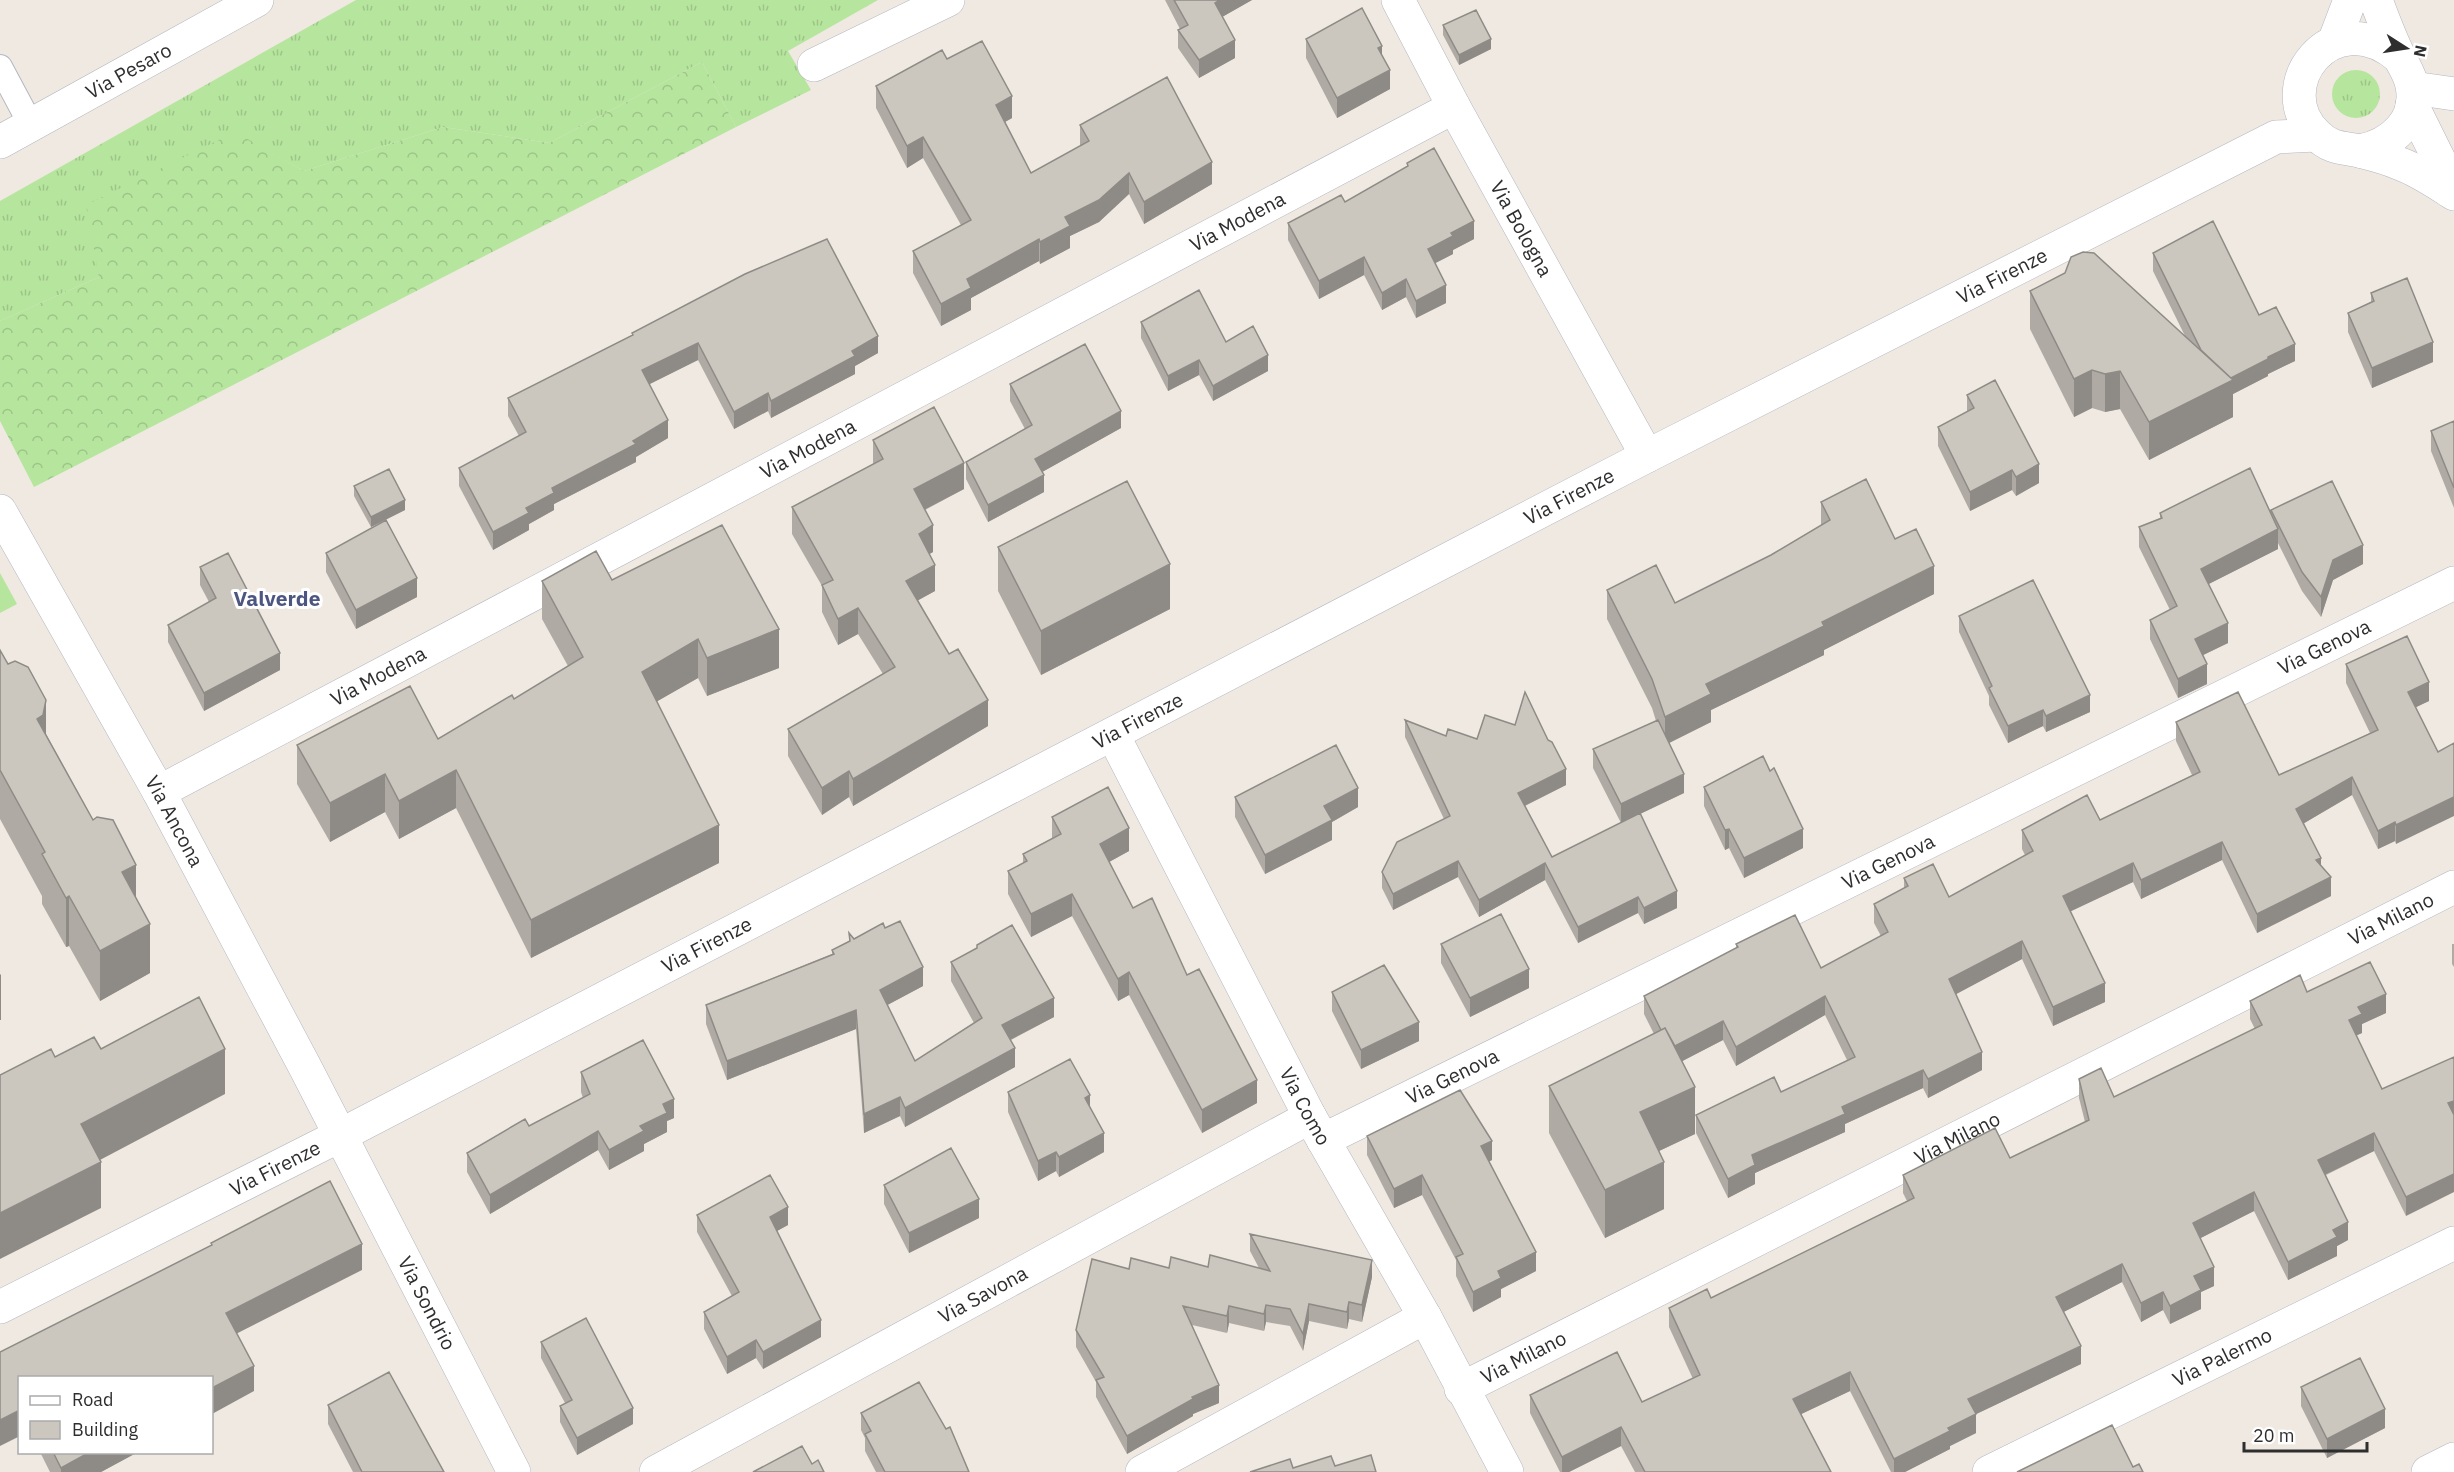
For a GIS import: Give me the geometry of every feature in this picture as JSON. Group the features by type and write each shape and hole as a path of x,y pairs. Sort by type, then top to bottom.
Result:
{"street":[{"name":"Via Pesaro","path":"0,142 257,0"},
{"path":"814,65 948,0"},
{"name":"Via Bologna","path":"1398,0 1454,107 1647,456"},
{"path":"2334,42 2350,0"},
{"path":"2376,0 2399,57 2409,72 2413,97 2454,190"},
{"path":"2399,57 2387,46 2371,39 2352,37 2334,42 2318,52 2306,67 2300,85 2300,104 2306,122 2316,135 2329,145 2344,150 2360,151 2400,163 2454,194"},
{"path":"2413,97 2454,94"},
{"path":"2360,151 2376,148 2391,140 2402,129 2413,97"},
{"name":"Via Firenze","path":"2276,137 2300,104"},
{"name":"Via Modena","path":"159,792 1454,107"},
{"name":"Via Firenze","path":"0,1307 339,1136 1647,456 2276,137 2316,135"},
{"name":"Via Ancona","path":"0,511 159,792 339,1136"},
{"name":"Via Genova","path":"1317,1129 2454,583"},
{"name":"Via Como","path":"1113,735 1317,1129 1425,1317 1461,1389 1507,1472"},
{"name":"Via Milano","path":"1461,1389 2454,887"},
{"name":"Via Savona","path":"656,1472 1317,1129"},
{"name":"Via Sondrio","path":"339,1136 514,1472"},
{"name":"Via Palermo","path":"1989,1472 2454,1243"},
{"path":"1142,1472 1425,1317"},
{"path":"2428,1472 2454,1459"}],"lane":[{"path":"0,67 31,125"}],"green space":[{"path":"356,0 878,0 788,51 811,90 736,127 702,62 549,143 443,127 304,171 235,133 99,277 0,321 0,201"},
{"path":"702,62 736,127 34,487 0,421 0,321 99,277 86,205 235,132 304,171 443,127 549,143"},
{"path":"2356,70 2373,77 2380,94 2373,111 2356,118 2339,111 2332,94 2339,77"},
{"path":"0,573 17,604 0,613"}],"building":[{"path":"1174,0 1220,0 1215,3 1235,40 1199,60 1178,30 1188,25"},
{"path":"1362,8 1382,46 1378,48 1390,70 1337,98 1306,39"},
{"path":"1476,10 1491,39 1459,55 1443,25"},
{"path":"982,41 1012,96 996,105 1031,173 1089,141 1080,125 1167,77 1212,162 1144,202 1129,173 1099,200 1065,217 1070,226 1040,242 1039,239 967,279 971,288 941,304 913,251 971,220 923,137 907,146 876,86 942,50 947,59"},
{"path":"1434,148 1474,221 1451,233 1453,236 1428,249 1446,285 1416,301 1406,279 1382,293 1364,257 1319,281 1288,223 1341,195 1345,202 1408,166 1407,163"},
{"path":"2213,221 2259,315 2276,307 2295,344 2231,378 2201,350 2153,253"},
{"path":"827,239 878,336 852,351 855,356 771,401 768,393 734,412 698,343 642,370 668,420 633,441 636,444 552,488 554,493 526,508 529,513 493,532 459,468 526,432 508,398 633,335 632,333 745,274"},
{"path":"2083,252 2094,253 2233,380 2149,422 2120,371 2105,374 2092,370 2074,379 2030,291 2065,273 2071,257"},
{"path":"2407,278 2433,342 2372,368 2348,313 2374,301 2371,293"},
{"path":"1199,290 1226,342 1253,326 1268,355 1213,386 1199,360 1168,376 1141,322"},
{"path":"1085,344 1121,411 1035,459 1044,475 988,505 966,462 1032,425 1010,384"},
{"path":"1995,380 2039,464 2016,477 2012,470 1970,492 1938,427 1974,408 1967,395"},
{"path":"934,407 964,463 914,489 933,525 919,534 935,565 906,581 949,654 958,649 988,700 853,779 849,771 822,788 788,729 895,667 858,608 838,619 822,585 833,580 792,507 883,459 873,440"},
{"path":"2454,421 2454,488 2431,431"},
{"path":"2250,468 2278,529 2201,569 2228,623 2195,639 2207,664 2178,679 2150,620 2177,606 2139,527 2162,518 2160,513"},
{"path":"389,469 405,500 371,517 354,486"},
{"path":"1866,479 1895,539 1916,529 1934,566 1822,622 1824,626 1706,684 1711,694 1665,717 1652,679 1607,590 1656,565 1675,603 1771,555 1830,520 1821,502"},
{"path":"1127,481 1170,564 1041,631 998,547"},
{"path":"2332,481 2363,545 2333,560 2321,597 2302,572 2271,510"},
{"path":"386,520 417,578 356,610 326,553"},
{"path":"722,525 779,629 707,658 698,639 642,672 719,825 531,920 456,770 399,801 385,774 330,803 297,745 410,686 438,739 512,695 514,699 583,657 542,581 596,551 612,580"},
{"path":"228,553 280,653 204,693 168,625 216,598 200,567"},
{"path":"2033,580 2090,695 2046,716 2043,710 2008,726 1989,688 1992,686 1959,616"},
{"path":"2407,636 2429,682 2408,692 2438,752 2454,743 2454,797 2396,825 2395,822 2378,831 2352,777 2296,809 2321,858 2316,860 2331,877 2257,914 2222,842 2141,880 2133,863 2063,896 2105,983 2053,1007 2022,941 1949,979 1982,1052 1928,1079 1923,1070 1842,1107 1845,1114 1752,1155 1755,1165 1728,1179 1696,1115 1774,1077 1781,1092 1855,1057 1825,996 1736,1047 1723,1021 1675,1046 1665,1028 1661,1030 1644,996 1738,947 1736,944 1795,915 1821,968 1888,932 1874,904 1908,886 1904,878 1933,864 1949,897 2033,851 2022,830 2087,795 2100,820 2200,772 2176,722 2238,692 2279,775 2378,730 2346,664"},
{"path":"0,650 8,664 15,661 28,667 46,700 43,715 37,719 93,820 97,817 113,820 136,865 122,872 150,924 100,951 69,896 66,898 42,854 45,852 0,770"},
{"path":"1525,692 1548,740 1552,742 1566,769 1518,793 1552,857 1640,813 1677,891 1644,908 1638,897 1578,927 1545,863 1479,900 1458,861 1393,894 1382,872 1397,842 1450,816 1405,720 1446,736 1448,729 1477,739 1485,715 1515,725"},
{"path":"1658,720 1684,774 1621,804 1593,749"},
{"path":"1336,745 1358,788 1324,806 1332,820 1265,855 1235,797"},
{"path":"1763,756 1770,771 1774,768 1803,829 1744,858 1729,829 1725,830 1704,787"},
{"path":"1108,787 1129,828 1100,844 1133,908 1152,898 1187,975 1199,969 1257,1080 1202,1110 1129,972 1118,979 1072,894 1031,914 1008,871 1027,861 1023,854 1061,834 1052,817"},
{"path":"1501,914 1529,969 1470,998 1441,944"},
{"path":"900,921 923,967 880,990 915,1061 982,1018 951,962 1012,925 1054,998 1002,1025 1015,1048 905,1108 900,1097 864,1114 856,1010 727,1061 706,1005 834,954 832,950 850,941 849,933 854,939 883,923 885,928"},
{"path":"2370,962 2386,994 2358,1007 2362,1014 2349,1020 2382,1089 2454,1057 2454,1101 2448,1103 2454,1115 2454,1174 2406,1197 2374,1133 2318,1160 2348,1222 2333,1230 2337,1237 2288,1262 2254,1192 2193,1223 2214,1267 2194,1276 2201,1290 2170,1306 2163,1292 2141,1303 2122,1264 2056,1297 2081,1346 1968,1399 1976,1414 1948,1428 1950,1431 1894,1459 1850,1372 1793,1399 1831,1472 1645,1472 1621,1427 1562,1457 1530,1395 1617,1352 1642,1402 1700,1375 1669,1308 1707,1289 1711,1298 1914,1198 1903,1175 1995,1128 2010,1158 2089,1120 2079,1079 2101,1068 2114,1097 2262,1025 2250,1001 2300,975 2307,992"},
{"path":"1384,965 1419,1022 1361,1050 1332,992"},
{"path":"199,997 225,1049 81,1124 101,1162 0,1213 0,1075 51,1049 55,1057 94,1037 101,1049"},
{"path":"1665,1028 1695,1087 1640,1112 1664,1162 1605,1190 1549,1086"},
{"path":"643,1040 674,1099 663,1104 667,1113 640,1126 644,1131 609,1150 598,1131 490,1195 467,1153 525,1119 529,1126 590,1094 581,1072"},
{"path":"1070,1059 1090,1095 1085,1098 1104,1133 1059,1157 1056,1152 1038,1161 1008,1092"},
{"path":"1460,1090 1492,1141 1481,1146 1536,1252 1498,1271 1501,1278 1473,1292 1456,1257 1463,1254 1422,1175 1394,1189 1367,1136"},
{"path":"951,1148 979,1199 909,1233 884,1185"},
{"path":"770,1175 788,1207 770,1217 821,1320 763,1352 756,1340 727,1357 704,1312 739,1292 697,1215"},
{"path":"330,1181 362,1244 226,1313 254,1366 213,1387 213,1376 18,1376 18,1411 0,1420 0,1352 212,1245 211,1243"},
{"path":"1250,1234 1372,1260 1362,1305 1349,1302 1347,1312 1309,1304 1303,1334 1290,1309 1266,1305 1264,1314 1229,1306 1227,1316 1183,1306 1219,1385 1192,1397 1193,1399 1127,1436 1096,1380 1104,1377 1076,1330 1092,1259 1129,1269 1131,1258 1169,1268 1171,1257 1208,1267 1210,1255 1270,1271"},
{"path":"586,1318 633,1408 577,1438 560,1406 572,1400 541,1342"},
{"path":"2360,1358 2385,1409 2327,1439 2301,1387"},
{"path":"389,1372 444,1472 362,1472 328,1405"},
{"path":"919,1382 946,1429 950,1427 969,1472 885,1472 865,1434 871,1431 861,1413"},
{"path":"2112,1425 2133,1467 2139,1464 2143,1472 2017,1472"},
{"path":"802,1446 812,1464 818,1460 824,1472 753,1472"},
{"path":"54,1454 86,1454 61,1468"},
{"path":"1371,1455 1376,1472 1250,1472 1290,1459 1293,1468 1331,1456 1335,1466"}],"district":[{"name":"Valverde","path":"277,599"}]}
